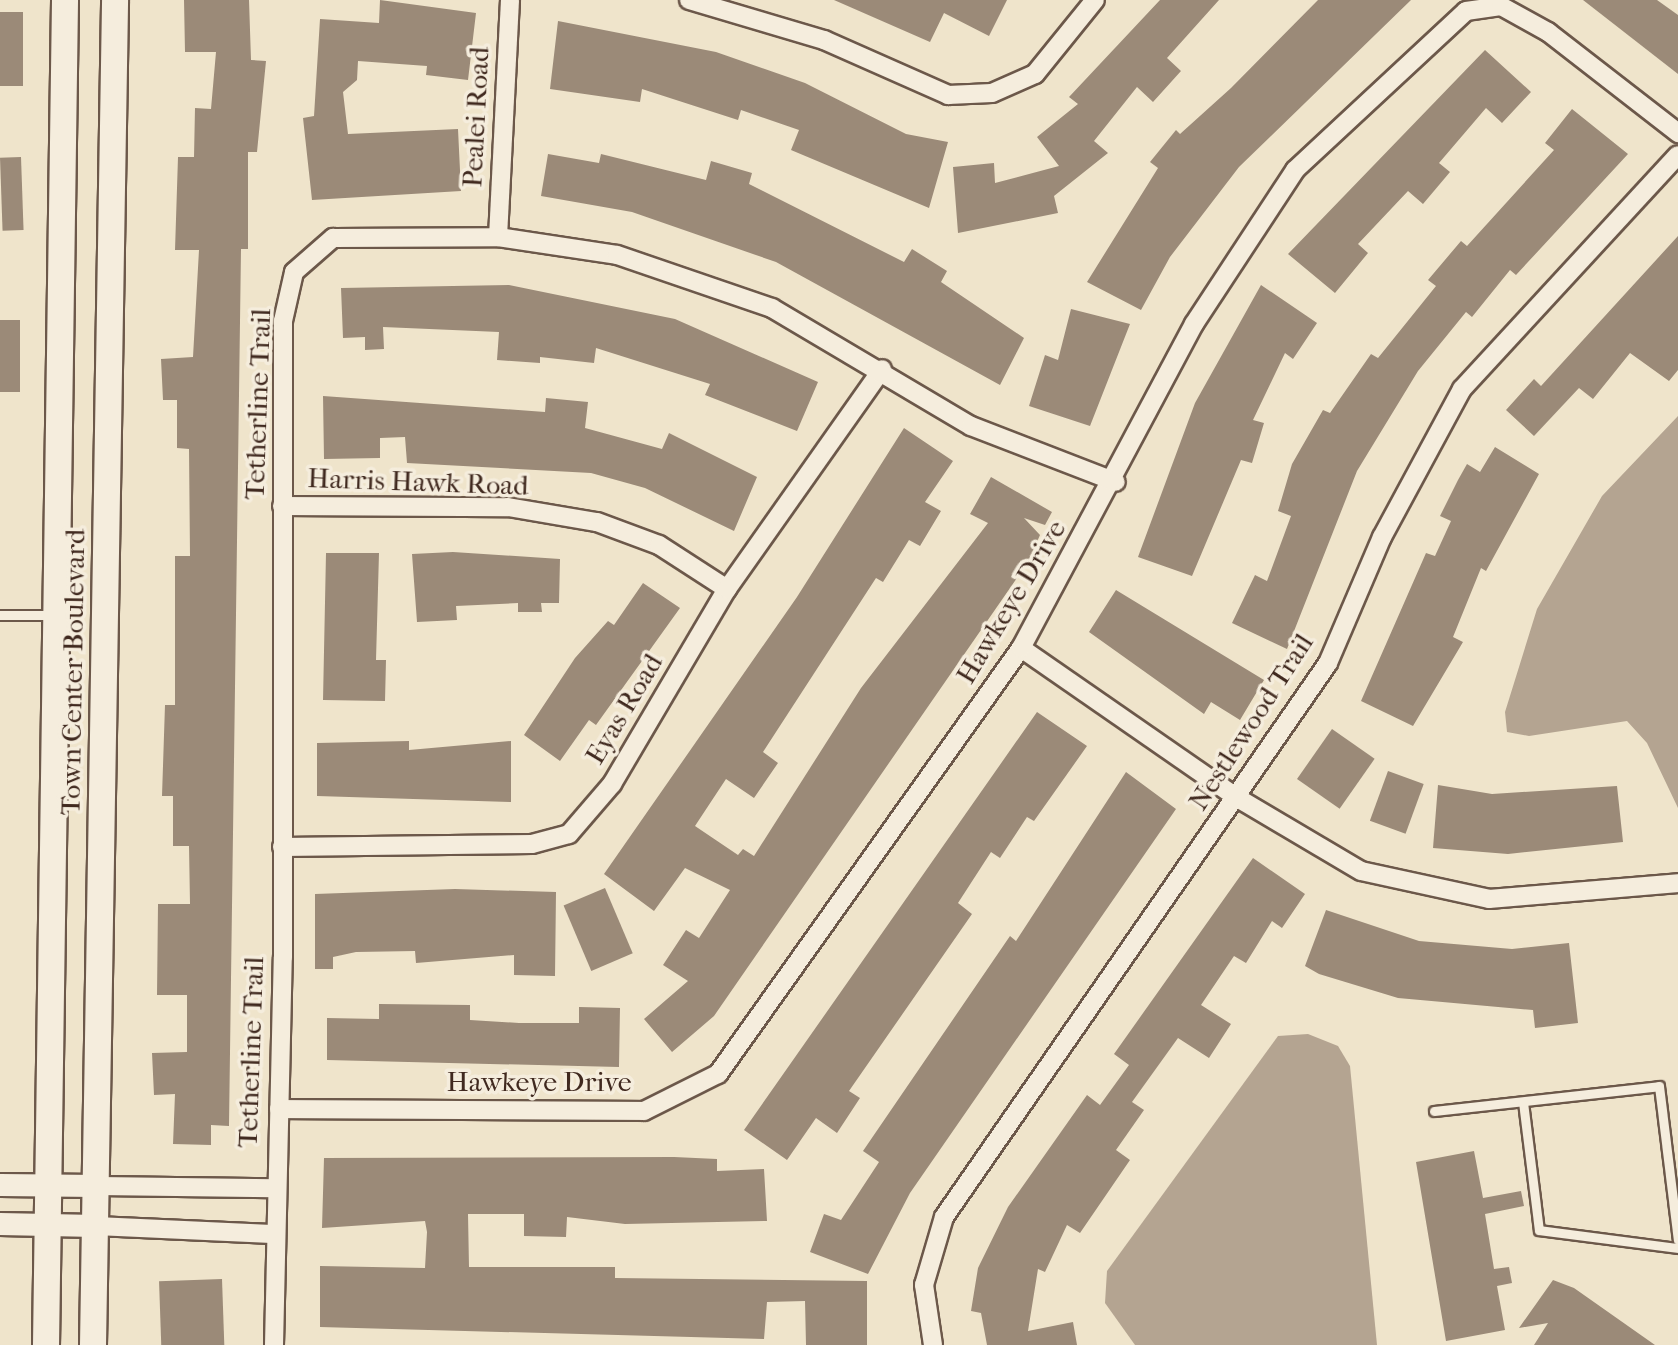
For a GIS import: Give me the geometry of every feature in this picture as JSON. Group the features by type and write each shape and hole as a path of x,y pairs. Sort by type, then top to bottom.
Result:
{"main road":[{"name":"Town Center Boulevard","path":"46,1345 65,0"},
{"name":"Town Center Boulevard","path":"93,1345 115,0"}],"street":[{"name":"Pealei Road","path":"498,237 510,0"},
{"path":"689,0 824,40 948,95 992,93 1035,74 1095,0"},
{"name":"Hawkeye Drive","path":"279,1109 644,1111 718,1074 1021,648 1116,482 1194,324 1295,170 1466,11 1501,6 1548,32 1678,133"},
{"name":"Nestlewood Trail","path":"933,1345 924,1285 944,1217 1328,663 1382,537 1462,389 1678,155"},
{"name":"Tetherline Trail","path":"272,1234 279,1109 283,321 294,272 333,238 498,237 645,265 772,308 882,369 971,426 1116,482"},
{"name":"Eyas Road","path":"282,847 532,844 569,834 612,784 727,589 882,369"},
{"name":"Harris Hawk Road","path":"282,506 508,507 597,522 659,545 727,589"},
{"path":"1021,648 1236,797 1361,871 1489,899 1678,883"},
{"path":"0,1185 274,1188"},
{"path":"0,1224 272,1234 274,1345"}],"lane":[{"path":"0,615 56,615"},
{"path":"1434,1111 1659,1086 1678,1240"},
{"path":"1523,1102 1539,1230 1678,1248"}],"shaded area":[{"path":"1678,416 1678,808 1647,743 1627,721 1529,736 1507,732 1505,712 1537,609 1602,496"},
{"path":"1308,1034 1338,1046 1350,1066 1377,1345 1135,1345 1105,1303 1107,1271 1278,1036"}],"building":[{"path":"184,0 249,0 251,60 266,61 257,152 248,152 248,249 241,249 229,1126 211,1125 211,1145 173,1144 175,1094 154,1095 152,1053 187,1052 187,995 157,995 158,904 190,904 189,846 173,846 173,796 162,796 165,705 175,705 175,556 190,556 189,449 177,448 177,400 163,400 161,359 193,357 199,250 175,250 178,157 194,157 195,108 211,109 216,52 185,52"},
{"path":"380,0 476,13 468,80 426,75 427,66 358,61 357,80 343,92 348,134 458,129 461,191 312,200 303,118 314,116 320,19 379,23"},
{"path":"834,0 1007,0 989,36 944,13 930,42"},
{"path":"1160,0 1219,0 1167,58 1181,71 1153,102 1137,87 1094,141 1108,153 1054,196 1058,213 958,233 953,167 994,163 995,183 1059,166 1037,137 1078,104 1069,97"},
{"path":"1318,0 1411,0 1239,167 1170,257 1141,310 1087,282 1158,168 1150,162 1176,130 1180,134 1231,88"},
{"path":"1583,0 1657,0 1678,15 1678,74"},
{"path":"0,12 23,12 23,86 0,86"},
{"path":"558,21 716,52 805,83 906,134 948,142 929,208 791,150 799,130 741,110 738,120 642,89 640,102 550,89"},
{"path":"1485,50 1531,92 1502,123 1486,108 1439,163 1450,172 1423,204 1408,191 1358,244 1368,253 1335,293 1288,254"},
{"path":"1572,109 1628,154 1516,275 1510,270 1472,317 1466,312 1418,371 1357,471 1287,649 1232,623 1255,575 1267,581 1291,516 1278,511 1292,464 1323,410 1330,413 1371,354 1378,358 1436,286 1428,280 1461,241 1467,246 1554,150 1545,143"},
{"path":"548,154 599,163 601,154 706,180 711,161 752,173 749,184 904,262 912,249 947,271 941,282 1024,338 1000,385 776,262 632,212 541,196"},
{"path":"21,157 24,230 3,231 0,158"},
{"path":"1678,236 1678,370 1669,381 1630,353 1593,399 1579,388 1534,436 1506,410 1534,379 1541,386"},
{"path":"509,285 675,319 818,382 797,431 705,395 710,384 596,348 594,363 540,357 540,363 497,360 499,332 383,327 384,349 365,350 365,337 343,338 341,288"},
{"path":"1261,285 1317,323 1293,359 1285,353 1253,420 1264,423 1252,463 1241,460 1192,576 1138,557 1195,403"},
{"path":"1071,309 1130,324 1090,426 1029,406 1045,355 1058,360"},
{"path":"0,320 20,320 20,392 0,392"},
{"path":"323,396 545,412 546,398 588,402 585,428 662,449 669,433 757,477 734,531 645,488 591,473 407,463 405,437 380,438 380,458 324,459"},
{"path":"904,428 953,461 925,502 941,511 920,546 909,540 883,582 876,578 763,752 778,763 754,798 726,779 695,826 738,855 743,849 754,856 861,688 988,523 970,514 991,477 1052,512 1045,525 1024,518 1040,535 1028,562 714,1016 672,1052 644,1019 688,981 663,965 686,930 699,938 730,890 685,868 654,911 604,874 797,597"},
{"path":"1495,447 1539,474 1486,571 1481,568 1453,637 1463,642 1413,726 1361,701 1426,553 1435,556 1451,521 1440,516 1458,480 1467,464 1480,472"},
{"path":"453,552 560,559 559,603 541,603 542,612 518,612 518,603 456,606 457,620 417,622 412,554"},
{"path":"326,553 379,553 376,660 386,660 385,701 323,700"},
{"path":"643,583 680,608 596,725 589,720 560,761 524,735 575,658 608,621 614,625"},
{"path":"1116,590 1264,680 1240,720 1211,702 1204,714 1089,632"},
{"path":"1037,712 1087,746 1034,821 1027,817 1000,858 991,852 958,903 972,914 849,1091 860,1098 837,1133 816,1118 787,1160 744,1130"},
{"path":"1332,729 1375,759 1340,809 1297,779"},
{"path":"409,741 409,750 511,741 511,802 317,796 317,743"},
{"path":"1388,771 1424,784 1406,834 1370,821"},
{"path":"1126,772 1176,809 910,1193 868,1274 810,1252 824,1214 841,1220 879,1162 863,1151 1010,936 1016,941"},
{"path":"1438,785 1492,794 1617,786 1623,842 1508,854 1433,848"},
{"path":"1253,858 1305,894 1282,928 1272,921 1246,963 1234,956 1201,1005 1231,1024 1209,1058 1178,1038 1132,1102 1144,1110 1116,1150 1130,1160 1080,1233 1067,1225 1045,1272 1038,1269 1028,1331 1073,1322 1077,1345 987,1345 981,1313 971,1311 978,1268 1008,1207 1087,1095 1100,1105 1129,1065 1114,1054"},
{"path":"605,888 633,953 591,971 564,906"},
{"path":"455,889 556,892 555,976 514,975 514,955 416,963 415,951 356,952 333,957 333,969 315,969 315,894"},
{"path":"1326,910 1419,941 1512,949 1569,943 1578,1023 1535,1028 1533,1010 1398,998 1319,974 1305,966"},
{"path":"379,1004 470,1005 470,1020 519,1023 579,1023 579,1007 620,1008 619,1067 327,1060 327,1018 379,1019"},
{"path":"1474,1151 1483,1198 1521,1191 1524,1206 1485,1214 1494,1269 1509,1267 1512,1283 1497,1286 1505,1330 1446,1341 1416,1162"},
{"path":"324,1158 717,1159 717,1171 764,1169 767,1221 625,1224 567,1217 566,1237 524,1236 524,1214 468,1214 469,1267 615,1267 615,1278 867,1281 867,1345 806,1345 805,1301 767,1302 764,1339 320,1327 320,1266 425,1268 427,1232 425,1221 322,1228"},
{"path":"222,1279 224,1345 161,1345 159,1281"},
{"path":"1553,1280 1574,1288 1655,1345 1534,1345 1548,1323 1519,1328"}]}
